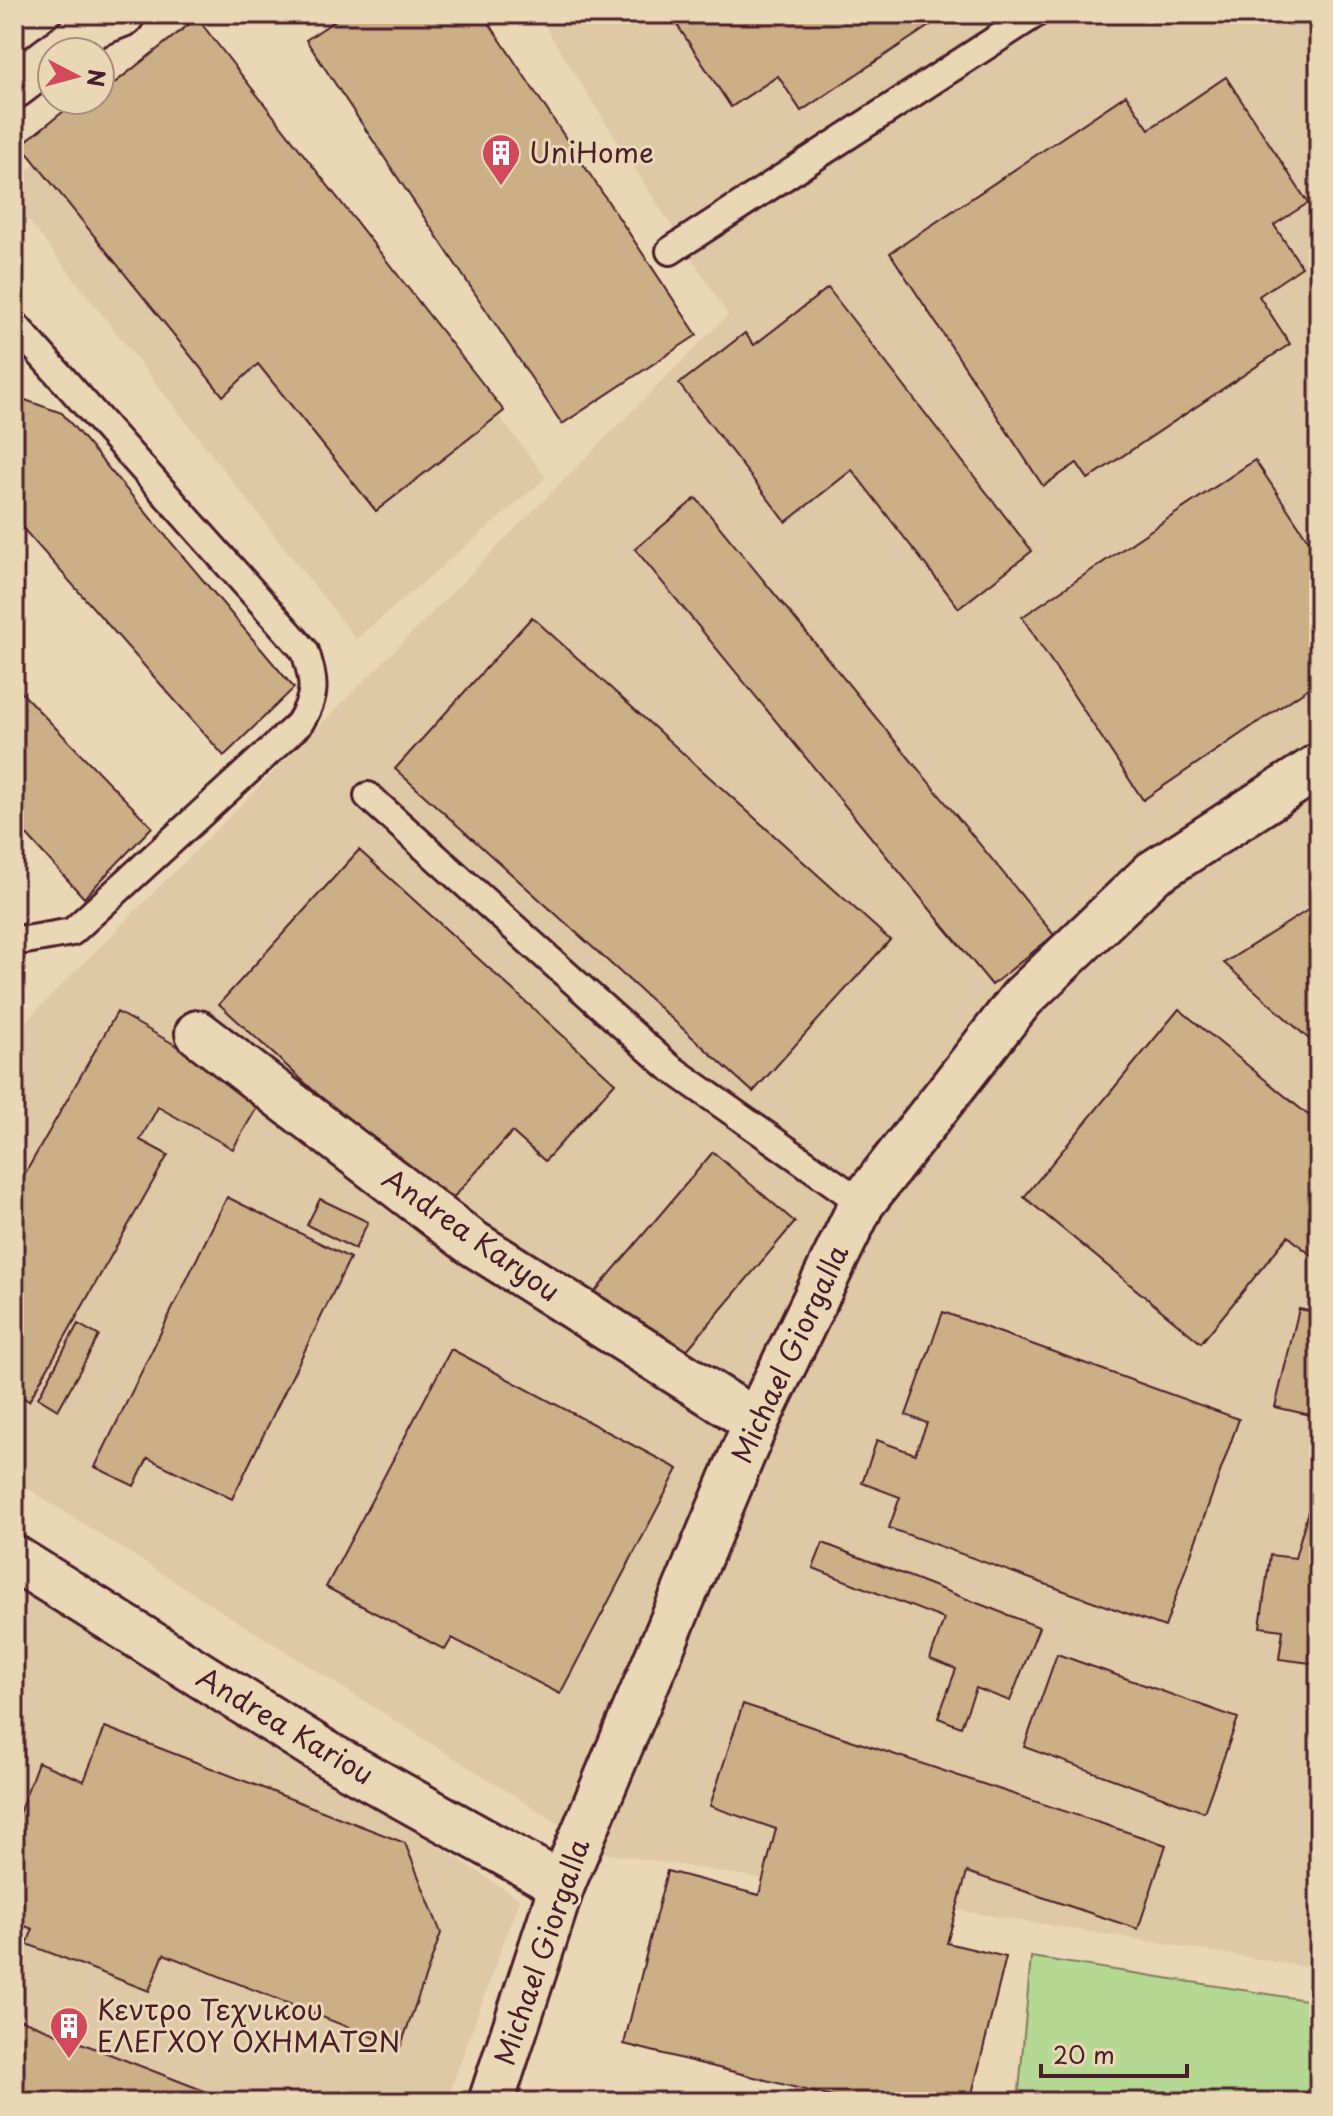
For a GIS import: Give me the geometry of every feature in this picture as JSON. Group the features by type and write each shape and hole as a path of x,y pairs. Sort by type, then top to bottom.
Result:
{"street":[{"path":"80,36 94,25 122,14"},
{"path":"14,86 36,69"},
{"name":"Michael Giorgalla","path":"491,2102 562,1885 756,1422 862,1203 1022,998 1153,873 1319,766"},
{"name":"Andrea Karyou","path":"198,1033 471,1242 756,1422"},
{"name":"Andrea Kariou","path":"14,1558 330,1756 562,1885"}],"lane":[{"path":"670,251 1035,14"},
{"path":"14,324 305,651 314,682 310,706 299,724 72,932 26,940 14,938"},
{"path":"368,796 669,1067 862,1203"}],"shaded area":[{"path":"537,14 1317,14 1319,1969 605,1853 14,1480 14,1011 25,1022 728,315"},
{"path":"206,28 546,478 356,639 14,202 14,181 96,116 116,116 116,100"},
{"path":"14,1566 519,1899 446,2102 14,2102"}],"green space":[{"path":"1031,1957 1319,2002 1319,2102 1018,2102"}],"building":[{"name":"UniHome","path":"345,14 483,14 697,335 562,424 306,40"},
{"path":"670,14 947,14 801,111 778,76 731,107"},
{"path":"197,18 504,411 376,511 258,364 223,396 21,145 58,116 116,116 116,82"},
{"path":"1226,77 1308,203 1274,225 1302,267 1259,296 1290,344 1088,479 1077,463 1043,486 890,253 1126,95 1149,129"},
{"path":"828,288 1032,551 959,608 852,470 786,522 679,384 745,333 754,345"},
{"path":"14,396 62,413 294,688 224,756 20,525 14,523"},
{"path":"1255,460 1319,556 1319,681 1143,800 1022,617"},
{"path":"696,498 1054,935 992,985 635,549"},
{"path":"532,617 890,940 753,1092 395,769"},
{"path":"14,685 152,827 84,898 14,821"},
{"path":"359,850 615,1083 545,1161 512,1132 443,1209 219,1004"},
{"path":"1319,903 1319,1048 1224,963"},
{"path":"1179,1009 1319,1124 1319,1255 1316,1259 1288,1236 1201,1343 1024,1197"},
{"path":"117,1012 264,1095 233,1149 158,1107 140,1140 168,1155 29,1401 14,1392 14,1193"},
{"path":"713,1152 795,1222 675,1364 593,1294"},
{"path":"227,1197 350,1258 232,1499 148,1458 134,1486 95,1467"},
{"path":"320,1199 368,1222 355,1249 307,1225"},
{"path":"1299,1309 1319,1313 1319,1417 1275,1407"},
{"path":"943,1312 1239,1419 1165,1627 889,1528 900,1497 862,1483 877,1440 915,1454 927,1423 906,1415"},
{"path":"78,1324 99,1336 58,1410 38,1398"},
{"path":"451,1349 678,1469 560,1694 452,1638 445,1650 326,1587"},
{"path":"1319,1472 1319,1664 1279,1659 1283,1630 1260,1627 1270,1555 1295,1558"},
{"path":"823,1543 1039,1627 1010,1701 976,1688 961,1727 938,1718 956,1669 930,1659 944,1619 813,1568"},
{"path":"1057,1654 1238,1718 1204,1812 1024,1747"},
{"path":"743,1704 1166,1845 1138,1929 967,1872 947,1943 1006,1957 970,2102 852,2102 624,2044 667,1871 759,1895 776,1829 710,1806"},
{"path":"105,1727 405,1843 441,1933 400,2048 164,1954 149,1991 27,1944 33,1929 14,1922 14,1827 38,1762 84,1781"},
{"name":"Κεντρο Τεχνικου ΕΛΕΓΧΟΥ ΟΧΗΜΑΤΩΝ","path":"14,2017 233,2102 14,2102"}],"place":[{"name":"UniHome","path":"501,187"},
{"name":"Κεντρο Τεχνικου ΕΛΕΓΧΟΥ ΟΧΗΜΑΤΩΝ","path":"69,2060"}]}
